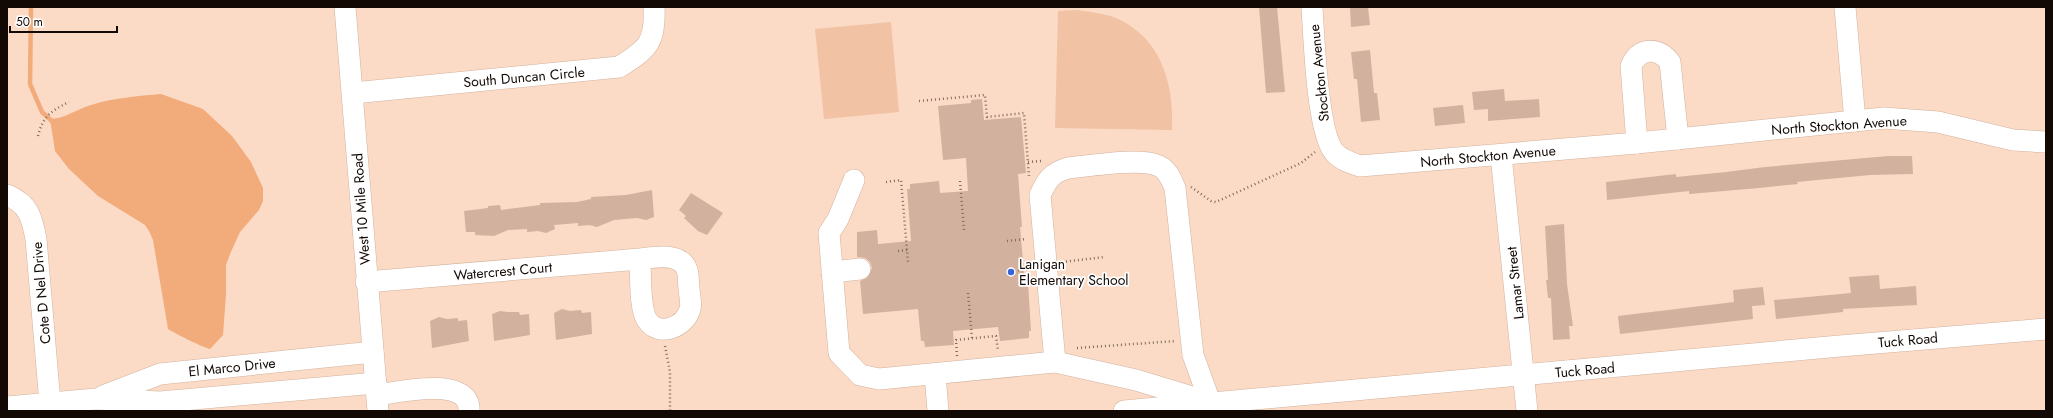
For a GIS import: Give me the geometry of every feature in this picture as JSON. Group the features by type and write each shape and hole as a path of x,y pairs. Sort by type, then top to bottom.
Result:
{"street":[{"name":"West 10 Mile Road","path":"345,7 353,93 366,282 377,396"},
{"name":"South Duncan Circle","path":"353,93 620,67 646,48 654,35 654,7"},
{"name":"Stockton Avenue","path":"1312,7 1320,103 1328,142 1334,152 1341,159"},
{"path":"1845,7 1855,121"},
{"path":"1637,143 1631,66 1635,58 1641,53 1649,51 1659,53 1670,62 1678,139"},
{"name":"North Stockton Avenue","path":"1341,159 1360,166 1637,143 1884,118 1918,119 1938,122 2013,140 2046,142"},
{"name":"Lamar Street","path":"1501,155 1527,411"},
{"path":"1055,356 1040,195 1047,179 1057,171 1068,168 1139,162 1152,163 1166,170 1175,188 1193,355 1210,402"},
{"path":"854,180 838,219 829,233 839,353 860,375 879,379 936,374 1055,356 1210,402"},
{"name":"Cote D Nel Drive","path":"7,195 18,200 28,210 33,223 36,239 50,403"},
{"name":"Watercrest Court","path":"366,282 668,257 682,263 687,270 690,308 687,317 675,328 661,328"},
{"path":"640,259 644,312 648,320 654,326 661,328"},
{"path":"832,272 860,269"},
{"name":"Tuck Road","path":"1124,411 1210,402 1524,376 1840,346 2046,329"},
{"name":"El Marco Drive","path":"96,399 160,374 373,352"},
{"path":"936,374 938,411"},
{"name":"El Marco Drive","path":"7,407 96,399 160,402 377,396 444,388 461,393 469,406 469,411"}],"path":[{"path":"919,101 985,95 987,117 1024,113 1030,178"},
{"path":"38,136 42,123 52,110 69,102"},
{"path":"1189,186 1211,201 1220,201 1301,163 1328,142"},
{"path":"1028,162 1044,161"},
{"path":"886,182 901,180 908,262"},
{"path":"960,181 964,230"},
{"path":"1007,241 1028,239"},
{"path":"898,251 907,250"},
{"path":"968,293 972,338"},
{"path":"661,328 670,372 670,411"},
{"path":"958,361 955,340 972,338 998,336 998,357"},
{"path":"1055,356 1191,340"}],"shaded area":[{"path":"1077,10 1116,18 1132,27 1154,50 1162,65 1171,96 1172,130 1055,128 1058,11"},
{"path":"891,22 899,112 824,119 815,29"},
{"path":"161,94 203,109 232,136 251,162 263,188 263,201 259,210 240,232 226,265 226,294 223,335 210,349 168,329 153,240 145,225 98,196 69,169 55,151 50,119 65,116 99,103"}],"building":[{"path":"1259,7 1277,7 1285,92 1266,93"},
{"path":"1350,7 1368,7 1370,25 1351,27"},
{"path":"1370,50 1374,93 1377,93 1380,120 1361,122 1357,79 1354,79 1351,52"},
{"path":"1504,89 1505,101 1539,99 1540,117 1488,121 1488,109 1474,110 1472,92"},
{"name":"Lanigan Elementary School","path":"982,99 984,120 1021,117 1026,173 1018,174 1022,227 1020,227 1025,283 1028,283 1031,331 1029,331 1029,338 1000,341 998,327 953,331 954,345 925,347 924,341 921,341 918,309 863,314 860,281 867,278 872,268 870,262 865,258 857,257 857,232 877,230 878,244 911,241 907,189 910,189 910,184 939,181 940,193 968,191 966,158 943,160 938,106 971,103 971,100"},
{"path":"1463,105 1465,123 1435,126 1433,108"},
{"path":"1888,156 1912,156 1913,174 1870,175 1797,182 1798,184 1759,188 1689,194 1689,191 1607,200 1606,182 1676,174 1676,177"},
{"path":"652,190 654,217 646,220 637,218 614,220 597,227 589,225 578,226 578,223 554,225 555,229 546,233 538,231 527,232 527,229 508,230 494,236 475,235 475,232 466,232 464,211 500,205 501,210 540,205 540,203 577,202 591,199 591,197 626,195"},
{"path":"691,193 723,213 707,235 698,231 684,218 686,216 679,210"},
{"path":"1564,224 1567,284 1573,326 1569,326 1570,339 1553,340 1551,298 1548,298 1546,280 1548,280 1545,226"},
{"path":"1879,275 1880,289 1916,286 1917,305 1843,309 1843,312 1776,319 1774,300 1851,293 1849,277"},
{"path":"1763,287 1765,305 1752,306 1753,319 1620,334 1618,316 1734,302 1733,290"},
{"path":"562,309 570,311 581,310 582,313 591,312 592,334 556,340 554,313"},
{"path":"500,311 519,312 520,315 529,314 530,335 494,341 492,314"},
{"path":"439,317 447,319 458,318 458,321 467,320 469,341 432,348 430,321"}],"waterway":[{"path":"31,7 30,84 42,112 54,123"}],"place":[{"name":"Lanigan Elementary School","path":"1011,272"}]}
